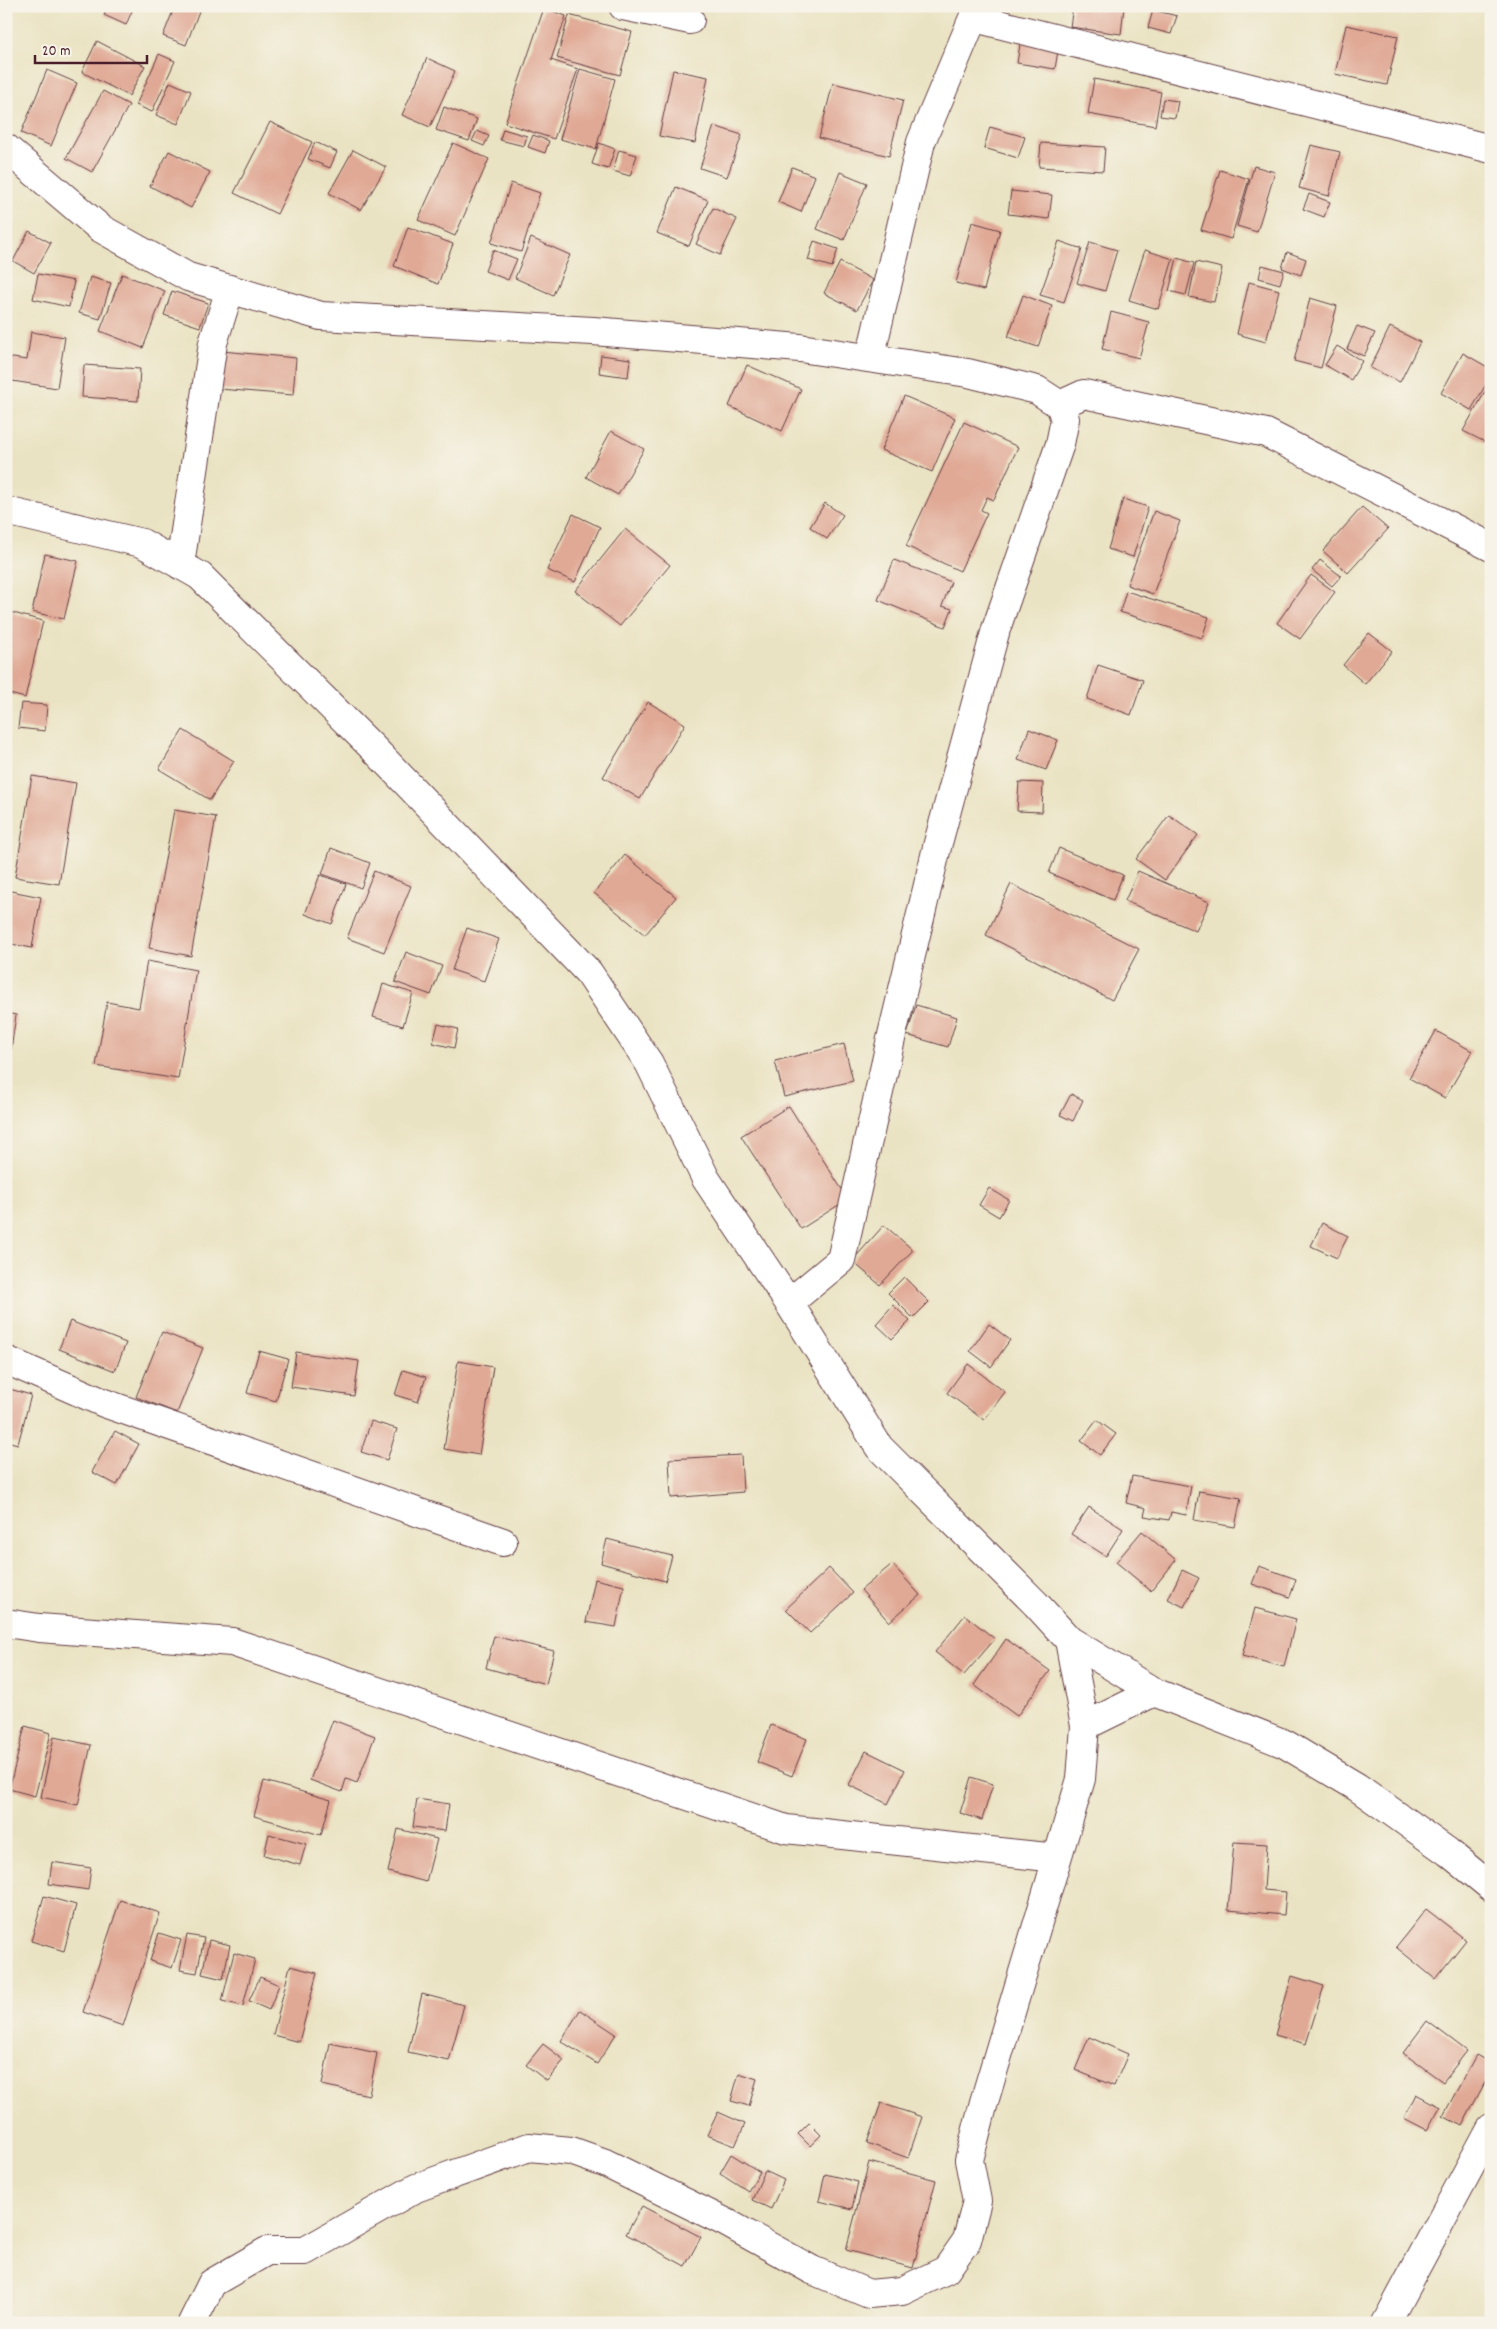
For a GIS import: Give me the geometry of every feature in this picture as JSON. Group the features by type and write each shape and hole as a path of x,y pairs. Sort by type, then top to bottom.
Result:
{"street":[{"path":"623,6 690,20"},
{"path":"870,358 921,142 976,12 1491,149"},
{"path":"6,148 100,228 188,277 321,316 603,332 800,348 968,373 1037,390 1060,406 1065,419 1060,444 996,629 946,815 891,1039 841,1260 789,1303"},
{"path":"180,565 213,343 230,289"},
{"path":"1060,406 1084,394 1266,433 1491,547"},
{"path":"6,511 142,543 200,576 366,741 589,973 649,1063 706,1179 789,1303 879,1447 1036,1604 1069,1640 1154,1692 1285,1744 1357,1787 1448,1852 1491,1887"},
{"path":"6,1360 104,1403 503,1542"},
{"path":"6,1623 39,1628 232,1642 786,1829 1057,1858"},
{"path":"192,2323 212,2282 267,2251 305,2251 416,2188 529,2147 571,2151 605,2163 727,2223 812,2270 869,2294 902,2291 946,2270 967,2240 977,2201 969,2160 984,2102 1082,1778 1085,1726 1069,1640"},
{"path":"1085,1726 1154,1692"},
{"path":"1386,2323 1491,2128"}],"building":[{"path":"108,6 134,6 126,25 104,15"},
{"path":"175,6 201,6 186,45 163,36"},
{"path":"1073,6 1124,7 1121,34 1070,27"},
{"path":"544,8 566,16 551,60 578,69 554,139 505,123"},
{"path":"1153,10 1177,16 1171,34 1148,28"},
{"path":"569,15 632,32 620,75 557,58"},
{"path":"1346,25 1398,36 1387,85 1335,74"},
{"path":"1021,38 1059,44 1055,69 1017,63"},
{"path":"97,41 145,66 129,96 82,72"},
{"path":"159,54 175,61 152,112 136,105"},
{"path":"427,58 455,71 430,127 402,115"},
{"path":"580,69 615,79 596,149 560,139"},
{"path":"47,70 77,83 51,146 21,133"},
{"path":"673,70 708,77 695,143 659,136"},
{"path":"1094,79 1161,92 1155,126 1088,114"},
{"path":"170,82 191,91 178,124 156,115"},
{"path":"833,83 903,100 889,156 819,138"},
{"path":"103,91 129,105 92,172 66,158"},
{"path":"1163,99 1178,101 1175,118 1160,116"},
{"path":"444,107 477,119 469,141 436,130"},
{"path":"270,122 312,142 277,214 234,193"},
{"path":"714,126 742,135 727,177 700,168"},
{"path":"990,127 1025,137 1018,158 984,148"},
{"path":"503,129 527,136 524,146 500,140"},
{"path":"477,131 489,136 484,146 472,141"},
{"path":"533,135 549,141 545,153 528,147"},
{"path":"315,142 337,152 330,168 308,159"},
{"path":"453,143 489,159 455,236 418,220"},
{"path":"599,143 615,149 608,169 592,164"},
{"path":"1041,143 1105,147 1103,171 1039,167"},
{"path":"1311,145 1340,152 1329,196 1299,188"},
{"path":"353,150 386,167 361,210 329,193"},
{"path":"619,150 637,155 630,176 613,171"},
{"path":"169,151 210,172 191,208 150,186"},
{"path":"1254,166 1275,172 1257,232 1237,226"},
{"path":"792,167 815,176 801,212 778,202"},
{"path":"1220,170 1249,179 1231,239 1201,230"},
{"path":"840,172 867,183 844,240 817,229"},
{"path":"511,183 540,193 521,252 491,243"},
{"path":"676,187 708,200 689,246 657,233"},
{"path":"1011,191 1052,195 1049,219 1008,214"},
{"path":"1309,194 1330,202 1324,217 1303,209"},
{"path":"713,208 737,219 720,255 696,244"},
{"path":"972,222 1000,230 984,290 956,283"},
{"path":"408,227 453,244 438,284 394,266"},
{"path":"29,231 51,243 34,273 13,261"},
{"path":"531,238 570,255 553,295 515,278"},
{"path":"814,241 838,249 832,267 808,260"},
{"path":"1059,241 1082,249 1064,302 1040,295"},
{"path":"1090,242 1117,250 1105,291 1077,283"},
{"path":"493,250 517,259 508,280 485,271"},
{"path":"1145,250 1173,259 1158,309 1129,300"},
{"path":"1287,252 1306,259 1301,275 1282,268"},
{"path":"1177,258 1194,263 1186,295 1169,291"},
{"path":"840,262 873,280 857,310 824,293"},
{"path":"1196,262 1222,268 1214,302 1189,297"},
{"path":"1262,265 1284,271 1280,284 1259,278"},
{"path":"38,274 74,281 69,307 33,299"},
{"path":"122,274 165,291 143,348 100,331"},
{"path":"90,277 111,283 100,319 79,313"},
{"path":"1249,282 1279,290 1266,342 1237,334"},
{"path":"172,291 208,303 200,327 164,315"},
{"path":"1023,295 1052,306 1038,347 1008,337"},
{"path":"1310,298 1337,306 1321,368 1294,361"},
{"path":"1111,312 1149,322 1139,358 1102,349"},
{"path":"1357,326 1375,333 1364,356 1347,349"},
{"path":"1390,327 1420,342 1400,382 1370,368"},
{"path":"31,332 65,337 57,388 6,380 6,357 27,360"},
{"path":"1337,346 1362,361 1351,380 1325,365"},
{"path":"222,351 296,358 293,395 219,389"},
{"path":"1463,353 1491,369 1491,376 1471,410 1441,393"},
{"path":"601,355 630,359 628,377 599,373"},
{"path":"84,365 140,369 138,401 82,397"},
{"path":"747,365 801,389 782,431 729,406"},
{"path":"1491,381 1491,445 1463,431"},
{"path":"904,396 955,418 932,472 881,450"},
{"path":"964,422 1018,447 994,500 987,497 981,510 987,513 960,571 906,546"},
{"path":"611,431 644,449 618,495 586,477"},
{"path":"1123,499 1148,507 1133,557 1108,549"},
{"path":"825,503 843,515 827,539 810,527"},
{"path":"1362,507 1388,529 1348,573 1323,551"},
{"path":"1154,511 1180,521 1153,594 1127,585"},
{"path":"573,514 600,527 575,582 547,570"},
{"path":"625,529 670,565 620,626 575,591"},
{"path":"45,554 78,561 64,619 32,612"},
{"path":"894,560 951,582 942,606 952,609 945,627 878,600"},
{"path":"1320,560 1341,576 1332,586 1312,570"},
{"path":"1311,575 1335,592 1300,639 1277,623"},
{"path":"1126,591 1209,617 1202,638 1120,612"},
{"path":"6,611 43,621 25,698 6,693"},
{"path":"1369,633 1392,651 1365,684 1343,665"},
{"path":"1098,665 1143,680 1131,715 1087,699"},
{"path":"648,702 685,724 640,799 603,777"},
{"path":"21,703 47,705 45,731 18,728"},
{"path":"1029,729 1058,740 1046,770 1018,760"},
{"path":"183,730 234,761 210,800 159,769"},
{"path":"32,776 76,783 59,884 15,877"},
{"path":"1019,782 1043,783 1042,812 1017,811"},
{"path":"174,810 216,817 191,956 149,948"},
{"path":"1169,815 1198,835 1165,880 1136,859"},
{"path":"331,848 370,863 361,888 322,874"},
{"path":"1059,848 1123,875 1113,900 1049,873"},
{"path":"625,855 676,897 645,935 594,893"},
{"path":"374,871 411,886 384,952 347,938"},
{"path":"1138,871 1209,902 1196,931 1125,901"},
{"path":"320,875 346,884 332,924 305,914"},
{"path":"1011,884 1139,949 1112,1000 986,935"},
{"path":"6,890 41,897 32,948 6,943"},
{"path":"467,928 499,939 484,981 452,970"},
{"path":"406,952 442,966 431,995 395,982"},
{"path":"147,961 196,970 178,1079 96,1066 107,1002 139,1008"},
{"path":"383,984 413,993 403,1026 373,1017"},
{"path":"916,1005 957,1017 948,1047 907,1035"},
{"path":"6,1013 16,1015 11,1050 6,1050"},
{"path":"438,1024 458,1029 454,1048 433,1043"},
{"path":"1436,1031 1472,1051 1445,1098 1409,1078"},
{"path":"844,1044 853,1081 784,1097 775,1061"},
{"path":"1071,1094 1083,1100 1073,1121 1060,1115"},
{"path":"789,1106 848,1199 801,1229 741,1136"},
{"path":"989,1188 1009,1200 999,1217 979,1205"},
{"path":"1322,1223 1348,1236 1337,1258 1311,1246"},
{"path":"884,1225 913,1250 880,1285 852,1261"},
{"path":"904,1277 929,1302 913,1318 888,1293"},
{"path":"893,1305 910,1321 892,1339 876,1324"},
{"path":"70,1321 126,1343 115,1371 59,1349"},
{"path":"989,1324 1010,1340 991,1367 970,1351"},
{"path":"162,1332 203,1348 177,1413 136,1397"},
{"path":"259,1351 288,1359 276,1401 247,1393"},
{"path":"296,1352 359,1361 354,1396 291,1387"},
{"path":"458,1361 493,1367 479,1455 444,1449"},
{"path":"968,1364 1005,1392 984,1420 947,1393"},
{"path":"403,1370 426,1377 418,1402 395,1395"},
{"path":"6,1388 31,1395 18,1444 6,1441"},
{"path":"1097,1420 1116,1434 1100,1455 1081,1441"},
{"path":"371,1421 397,1429 387,1460 361,1452"},
{"path":"115,1431 139,1444 117,1485 92,1472"},
{"path":"741,1455 743,1492 671,1498 669,1459"},
{"path":"1132,1476 1191,1486 1186,1515 1171,1512 1169,1520 1144,1516 1146,1508 1126,1503"},
{"path":"1199,1491 1241,1498 1235,1527 1194,1520"},
{"path":"1089,1507 1123,1529 1106,1556 1071,1534"},
{"path":"1142,1531 1176,1560 1151,1591 1116,1562"},
{"path":"607,1539 672,1556 665,1581 601,1563"},
{"path":"892,1564 920,1595 889,1622 861,1590"},
{"path":"1259,1566 1296,1579 1290,1597 1252,1584"},
{"path":"829,1568 853,1593 810,1633 786,1609"},
{"path":"1182,1570 1199,1578 1184,1607 1168,1599"},
{"path":"595,1579 624,1586 616,1627 586,1622"},
{"path":"1255,1608 1296,1619 1284,1667 1242,1656"},
{"path":"965,1615 995,1639 964,1675 935,1652"},
{"path":"494,1636 554,1651 546,1684 486,1668"},
{"path":"1006,1639 1050,1671 1017,1716 974,1685"},
{"path":"333,1720 375,1736 357,1783 346,1779 342,1792 310,1780"},
{"path":"771,1725 807,1739 792,1776 757,1762"},
{"path":"25,1726 51,1733 35,1796 9,1789"},
{"path":"54,1737 91,1745 78,1805 41,1797"},
{"path":"866,1751 905,1770 888,1804 849,1785"},
{"path":"971,1777 993,1784 982,1820 960,1813"},
{"path":"264,1781 331,1800 321,1835 254,1816"},
{"path":"417,1799 449,1804 445,1831 413,1827"},
{"path":"398,1829 437,1839 426,1882 388,1872"},
{"path":"269,1834 306,1844 300,1865 264,1855"},
{"path":"1234,1842 1267,1844 1264,1890 1286,1892 1284,1915 1228,1910"},
{"path":"52,1862 91,1868 88,1890 49,1884"},
{"path":"44,1896 76,1905 64,1951 31,1941"},
{"path":"120,1900 160,1913 123,2026 83,2012"},
{"path":"1426,1909 1466,1940 1435,1979 1396,1947"},
{"path":"159,1933 181,1940 172,1968 150,1961"},
{"path":"187,1935 204,1938 197,1973 180,1970"},
{"path":"209,1940 230,1945 223,1979 202,1974"},
{"path":"234,1953 255,1959 243,2006 222,2001"},
{"path":"290,1966 317,1973 299,2042 273,2035"},
{"path":"1292,1976 1324,1986 1306,2044 1275,2035"},
{"path":"260,1977 279,1985 269,2010 249,2001"},
{"path":"422,1994 464,2005 449,2061 408,2052"},
{"path":"580,2010 616,2034 597,2064 561,2041"},
{"path":"1427,2021 1467,2051 1443,2082 1403,2053"},
{"path":"1089,2037 1128,2054 1114,2086 1075,2070"},
{"path":"330,2043 377,2053 369,2095 322,2085"},
{"path":"543,2044 564,2060 547,2081 526,2065"},
{"path":"1476,2055 1491,2063 1491,2071 1462,2126 1443,2116"},
{"path":"739,2073 757,2079 749,2106 731,2101"},
{"path":"1416,2094 1440,2107 1427,2130 1404,2118"},
{"path":"881,2103 922,2117 908,2158 867,2143"},
{"path":"718,2112 745,2124 735,2146 707,2135"},
{"path":"809,2123 821,2135 810,2146 798,2134"},
{"path":"731,2154 760,2172 748,2191 720,2173"},
{"path":"869,2162 936,2180 913,2268 846,2250"},
{"path":"765,2171 784,2180 771,2209 752,2200"},
{"path":"825,2174 858,2182 852,2209 819,2201"},
{"path":"642,2206 701,2237 685,2266 626,2234"}]}
